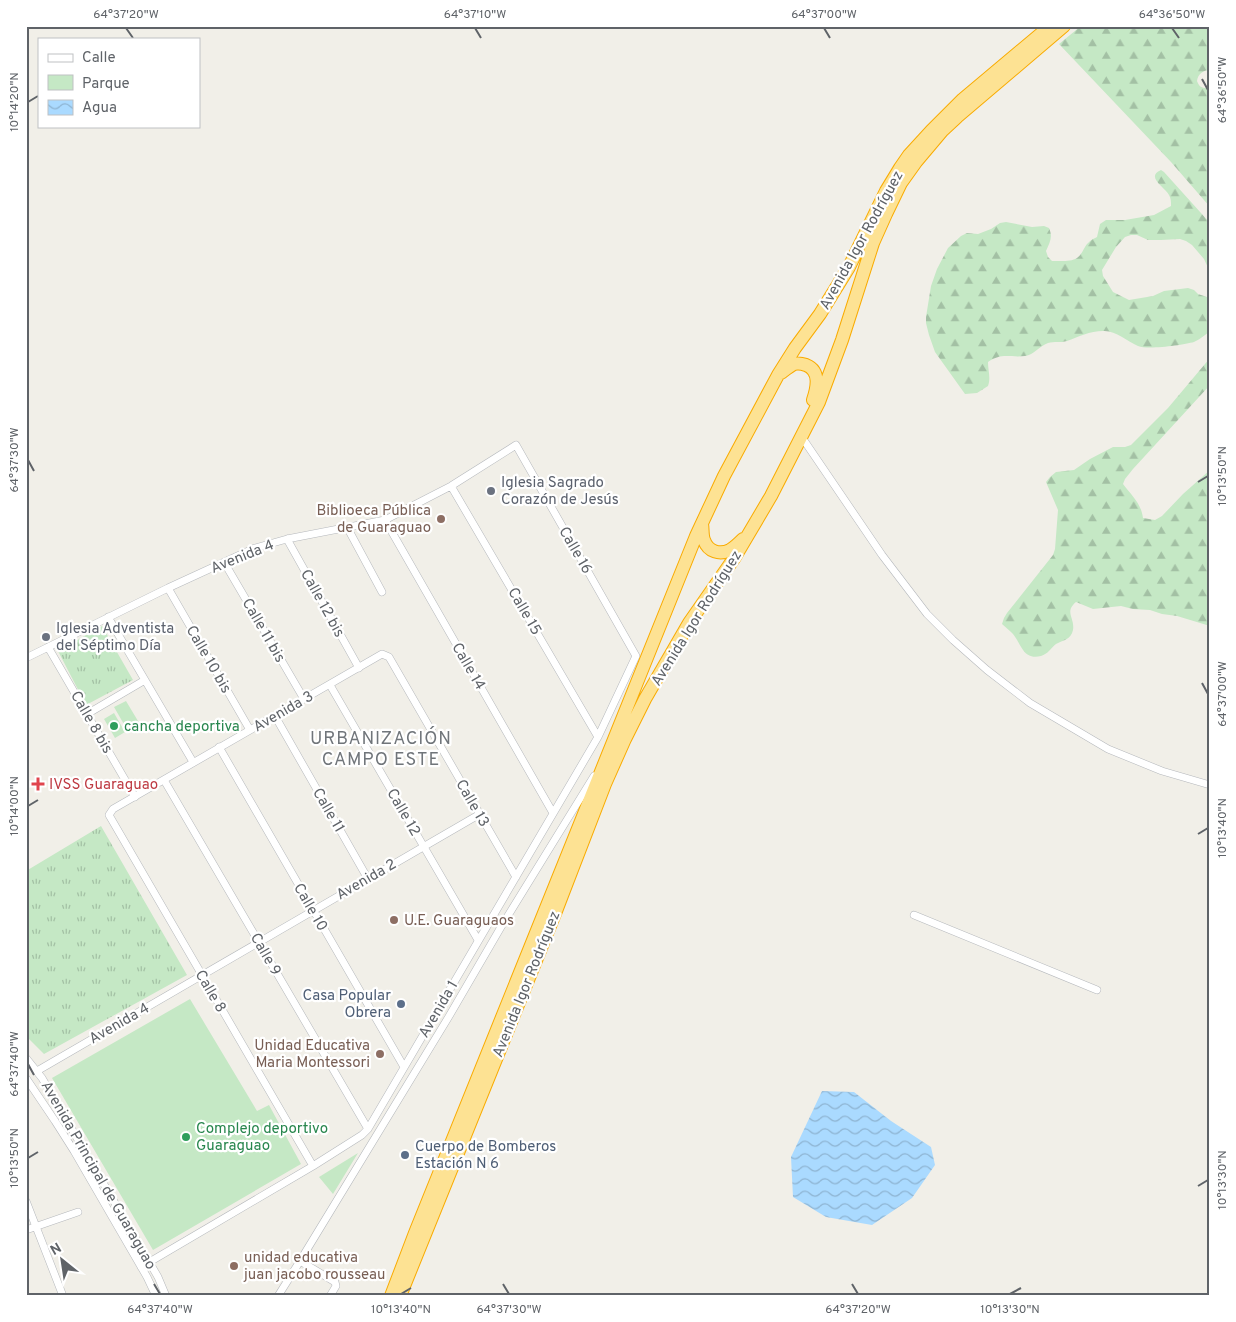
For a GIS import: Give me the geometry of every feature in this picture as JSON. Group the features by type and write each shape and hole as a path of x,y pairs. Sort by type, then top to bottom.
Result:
{"highway":[{"name":"Avenida Igor Rodríguez","path":"391,1296 702,521 746,434 778,375 820,314 849,267 886,191 910,155 963,99 1050,26"},
{"name":"Avenida Igor Rodríguez","path":"400,1296 605,784 625,739 645,699 689,623 735,557 772,496 819,402 842,340 873,242 901,183 943,130 1064,26"},
{"path":"778,375 794,364 800,364 811,368 817,379 816,391 795,449"},
{"path":"702,521 704,540 713,551 729,551 750,533"}],"street":[{"path":"801,436 882,555 927,614 987,670 1030,703 1108,749 1162,771 1210,785"},
{"name":"Avenida 4","path":"26,658 168,588 255,548 287,539 386,520 451,486 516,445"},
{"name":"Calle 16","path":"516,445 636,656"},
{"name":"Calle 15","path":"451,486 598,737"},
{"name":"Calle 14","path":"386,520 553,813"},
{"path":"347,527 382,592"},
{"name":"Calle 12 bis","path":"287,539 359,668"},
{"name":"Calle 11 bis","path":"224,562 304,699"},
{"name":"Calle 10 bis","path":"168,588 250,730"},
{"path":"108,617 194,762"},
{"name":"Calle 8 bis","path":"48,647 135,797"},
{"name":"Avenida 3","path":"110,815 112,809 382,654"},
{"name":"Calle 13","path":"382,654 389,657 516,877"},
{"name":"Avenida 1","path":"141,1267 313,1166 362,1135 368,1129 598,737 636,656"},
{"path":"87,714 145,680"},
{"name":"Calle 12","path":"330,684 478,940"},
{"name":"Calle 11","path":"274,716 368,879"},
{"name":"Calle 10","path":"219,747 404,1066"},
{"path":"278,1296 609,752"},
{"name":"Calle 9","path":"164,780 368,1129"},
{"name":"Avenida 2","path":"202,975 480,814"},
{"name":"Calle 8","path":"110,815 313,1166"},
{"path":"914,915 1097,990"},
{"name":"Avenida 4","path":"37,1071 202,975"},
{"name":"Avenida Principal de Guaraguao","path":"26,1058 37,1071 80,1143 149,1261 166,1296"},
{"name":"Avenida Principal de Guaraguao","path":"26,1078 55,1121 141,1267 156,1296"},
{"path":"26,1201 37,1225 63,1296"},
{"path":"26,1230 78,1212"},
{"path":"300,1261 335,1282 336,1286 330,1296"}],"green space":[{"path":"1081,26 1210,26 1210,70 1201,73 1197,81 1203,88 1210,84 1210,207 1171,162 1059,44"},
{"path":"1161,170 1210,223 1210,272 1204,259 1186,241 1180,239 1148,240 1137,235 1131,235 1125,237 1116,247 1102,270 1103,276 1113,292 1129,300 1153,296 1164,291 1188,288 1210,298 1210,331 1194,342 1174,346 1138,346 1107,331 1084,334 1065,342 1048,343 1028,355 1002,356 988,362 988,386 977,393 965,394 935,352 926,323 931,286 948,248 967,233 978,234 1006,222 1049,228 1051,237 1046,251 1048,257 1052,261 1075,259 1089,242 1097,237 1100,224 1106,220 1125,220 1154,215 1171,206 1169,195 1155,179 1157,173"},
{"path":"1210,358 1210,385 1133,469 1123,484 1138,504 1143,518 1155,520 1162,516 1210,470 1210,626 1150,610 1121,606 1093,609 1076,602 1070,612 1073,630 1070,636 1041,656 1030,656 1002,624 1007,613 1053,555 1055,549 1058,510 1046,482 1056,472 1074,470 1113,447 1131,445 1168,408"},
{"path":"102,626 133,680 86,705 58,651"},
{"path":"126,701 141,726 129,733 114,707"},
{"name":"cancha deportiva","path":"114,713 125,732 115,738 104,719"},
{"path":"101,826 187,975 44,1054 26,1036 26,871"},
{"name":"Complejo deportivo Guaraguao","path":"190,999 257,1111 269,1105 301,1164 153,1250 52,1078"},
{"path":"358,1153 333,1194 319,1177"}],"water":[{"path":"822,1091 854,1092 891,1121 931,1147 935,1165 912,1198 872,1225 826,1217 793,1197 791,1157"}],"place":[{"name":"Iglesia Sagrado Corazón de Jesús","path":"491,491"},
{"name":"Biblioeca Pública de Guaraguao","path":"441,519"},
{"name":"Iglesia Adventista del Séptimo Día","path":"46,637"},
{"name":"cancha deportiva","path":"114,726"},
{"name":"IVSS Guaraguao","path":"38,784"},
{"name":"U.E. Guaraguaos","path":"394,920"},
{"name":"Casa Popular Obrera","path":"401,1004"},
{"name":"Unidad Educativa Maria Montessori","path":"380,1054"},
{"name":"Complejo deportivo Guaraguao","path":"186,1137"},
{"name":"Cuerpo de Bomberos Estación N 6","path":"405,1155"},
{"name":"unidad educativa juan jacobo rousseau","path":"234,1266"}],"district":[{"name":"URBANIZACIÓN CAMPO ESTE","path":"381,748"}]}
